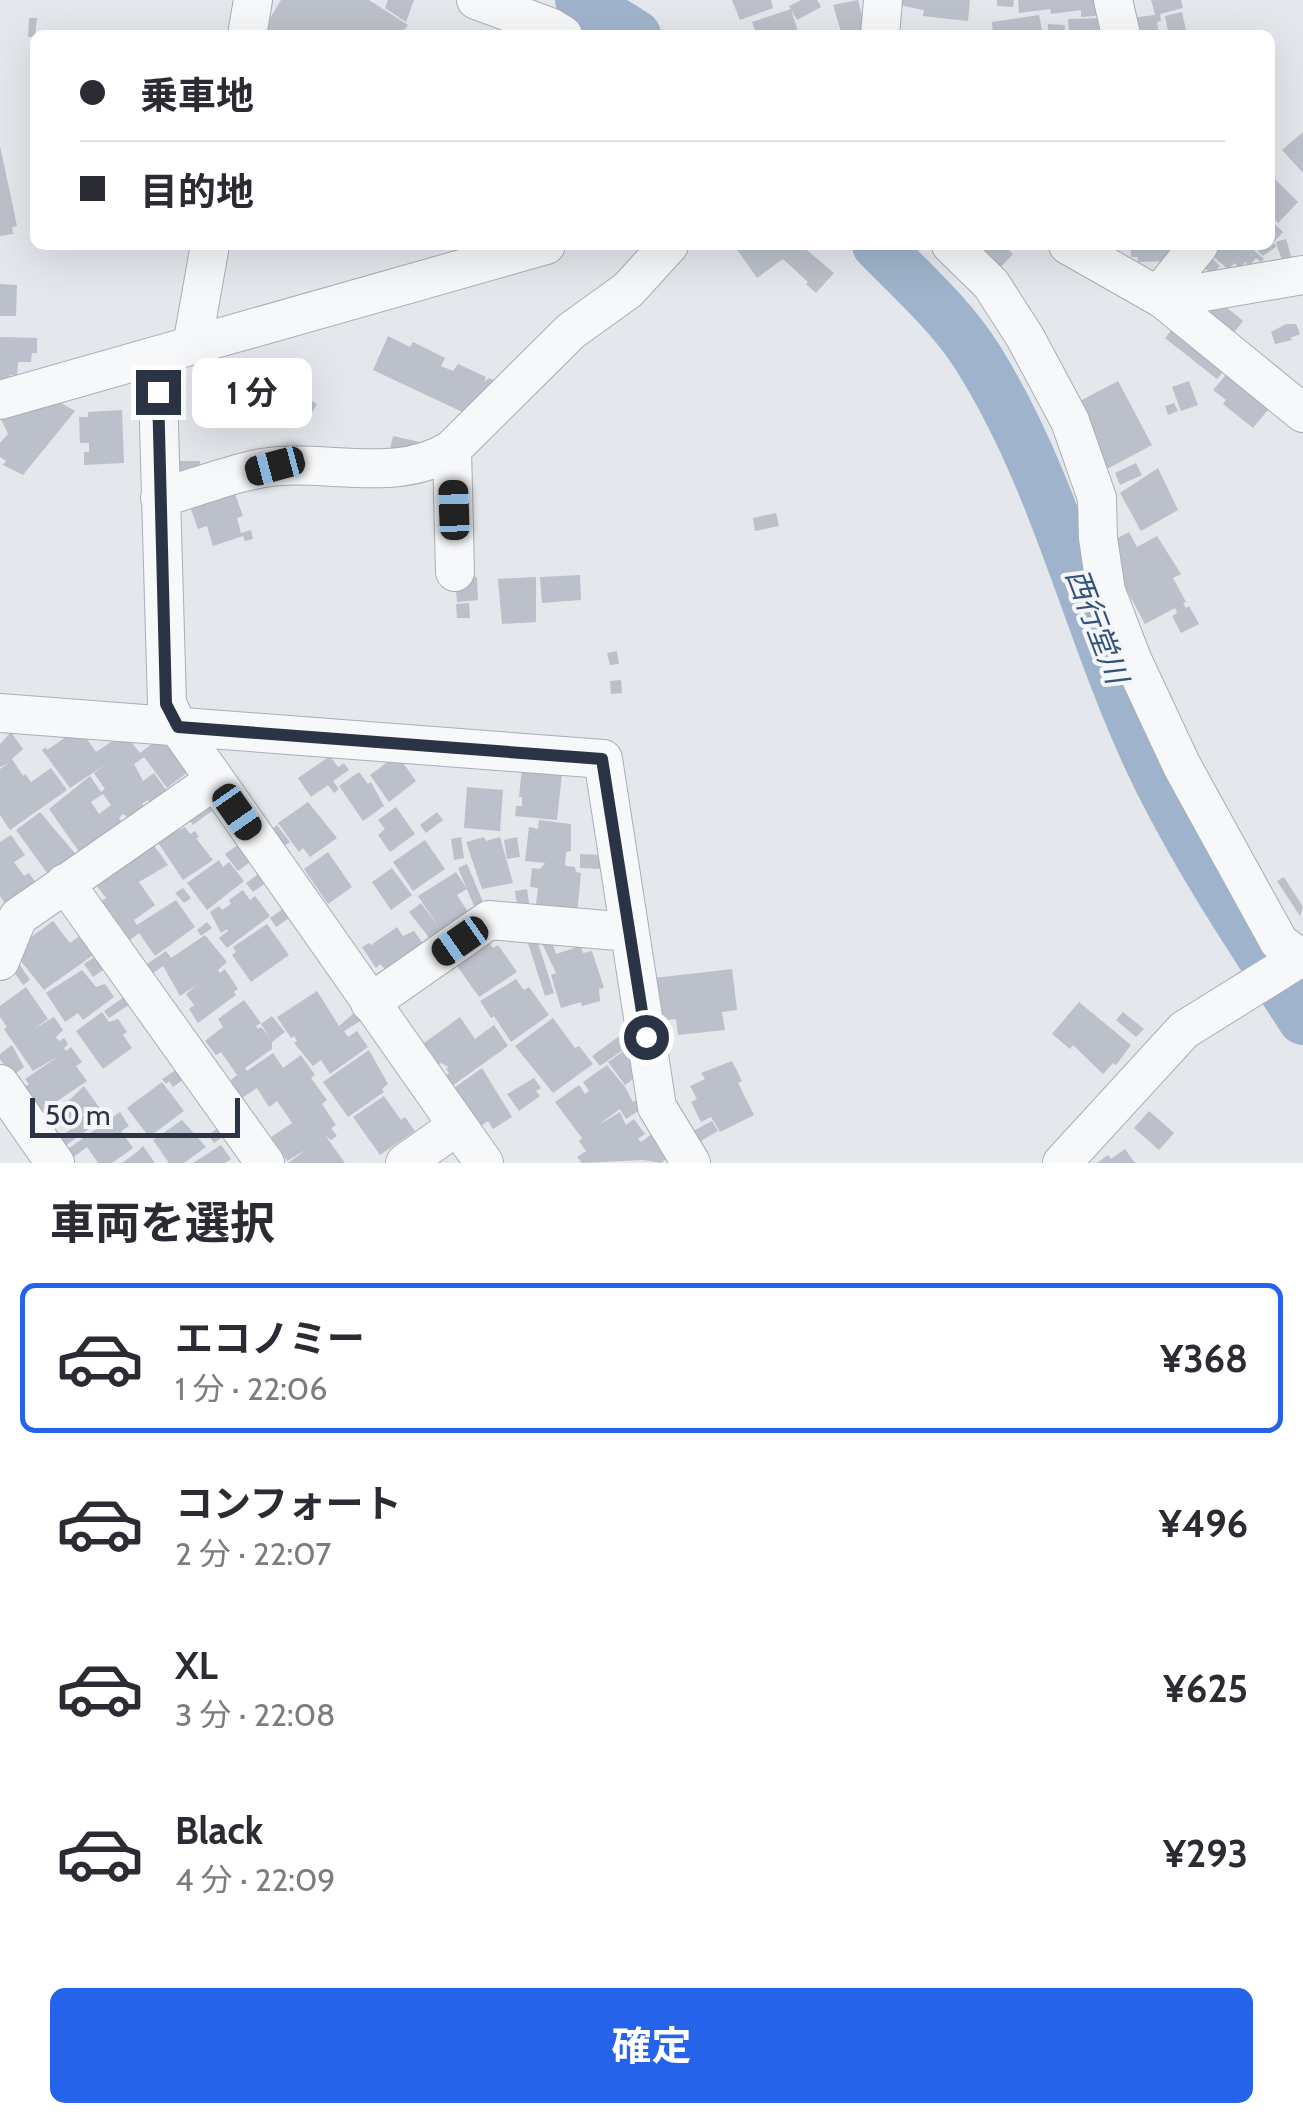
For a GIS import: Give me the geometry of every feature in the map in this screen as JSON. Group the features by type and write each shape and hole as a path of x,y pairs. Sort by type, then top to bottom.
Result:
{"street":[{"path":"247,30 253,0"},
{"path":"476,0 556,30"},
{"path":"880,30 882,0"},
{"path":"1112,0 1120,30"},
{"path":"208,250 174,351 160,498 166,704 178,727 484,1163"},
{"path":"0,400 528,250"},
{"path":"160,498 275,466 375,469 433,461 452,448 572,331 628,290 664,250"},
{"path":"956,250 990,284 1070,421 1097,498 1106,591 1132,659 1182,766 1279,942 1299,959 1184,1030 1062,1163"},
{"path":"1077,250 1160,298 1303,413"},
{"path":"1160,298 1195,250"},
{"path":"1160,298 1303,275"},
{"path":"452,448 456,572"},
{"path":"0,712 602,759 657,1107 691,1163"},
{"path":"0,961 18,917 215,780"},
{"path":"65,884 266,1163"},
{"path":"370,1003 489,920 629,932"},
{"path":"0,1084 55,1163"},
{"path":"405,1163 457,1126"}],"building":[{"path":"281,0 369,0 408,25 404,30 264,28"},
{"path":"388,0 414,0 406,22 385,8"},
{"path":"732,0 771,0 773,8 740,20"},
{"path":"801,0 817,0 821,7 797,20 789,6"},
{"path":"858,0 866,30 840,30 833,5"},
{"path":"894,0 970,0 968,21 923,16 924,10 894,4"},
{"path":"997,0 1014,0 1013,7 997,6"},
{"path":"1018,0 1105,0 1106,15 1081,17 1081,10 1051,14 1050,9 1019,13"},
{"path":"1151,0 1181,0 1183,8 1160,14 1158,30 1126,30 1124,19 1155,15"},
{"path":"791,9 797,30 755,30 752,22"},
{"path":"1182,12 1186,30 1168,30 1165,16"},
{"path":"1039,15 1042,30 993,30 992,22"},
{"path":"29,18 37,18 36,30 30,30 28,37"},
{"path":"1103,18 1104,30 1069,30 1068,19"},
{"path":"1048,24 1065,25 1065,30 1048,30"},
{"path":"1303,132 1303,173 1282,150"},
{"path":"0,146 17,226 12,227 13,234 0,236"},
{"path":"1275,179 1298,202 1278,223 1275,220"},
{"path":"1275,224 1283,232 1275,241"},
{"path":"1286,239 1292,259 1282,261 1276,242"},
{"path":"737,250 807,250 834,273 816,293 783,259 757,278"},
{"path":"969,250 1009,250 1013,254 994,274"},
{"path":"1131,250 1169,250 1168,261 1138,262 1138,257 1131,257"},
{"path":"1254,250 1264,259 1261,262 1256,258 1249,266 1245,262 1240,268 1234,263 1229,270 1209,253"},
{"path":"1208,254 1220,266 1212,274 1199,263"},
{"path":"0,284 17,285 16,316 0,316"},
{"path":"1219,301 1243,321 1230,338 1205,318"},
{"path":"1286,324 1296,324 1300,334 1275,344 1271,332"},
{"path":"1173,328 1225,369 1217,379 1165,338"},
{"path":"388,336 410,347 413,342 445,358 441,366 453,371 458,364 486,377 484,382 489,378 501,384 473,417 373,370"},
{"path":"0,337 37,338 37,353 32,353 31,362 18,362 17,376 10,375 10,381 0,381"},
{"path":"1230,370 1272,405 1253,428 1223,404 1226,400 1213,390"},
{"path":"1118,381 1152,445 1107,469 1071,400 1080,401"},
{"path":"1189,381 1198,405 1181,411 1172,387"},
{"path":"305,397 317,404 311,414 300,408"},
{"path":"54,399 75,411 23,475 3,465 6,461 0,457 0,443 8,434 1,419 30,406 46,408"},
{"path":"1174,403 1178,411 1168,415 1165,406"},
{"path":"122,410 124,463 84,465 89,443 80,443 79,417 88,417 88,412"},
{"path":"393,436 420,442 416,460 389,453"},
{"path":"177,461 200,461 200,480 177,481"},
{"path":"1136,463 1142,475 1120,485 1115,473"},
{"path":"1158,468 1178,510 1141,531 1120,493"},
{"path":"231,483 243,516 237,518 241,533 251,530 253,539 245,541 243,536 213,546 207,526 198,529 187,498"},
{"path":"776,513 779,526 755,531 753,518"},
{"path":"1129,532 1137,547 1157,536 1181,574 1173,578 1186,602 1183,603 1199,624 1181,633 1172,616 1177,613 1175,608 1145,624 1111,561 1121,556 1112,541"},
{"path":"580,575 581,600 542,603 540,577"},
{"path":"477,577 478,600 457,602 455,579"},
{"path":"536,577 536,622 502,624 498,579"},
{"path":"469,603 470,618 457,618 456,604"},
{"path":"617,651 619,664 610,665 607,653"},
{"path":"621,680 622,693 611,694 610,681"},
{"path":"79,728 96,752 124,733 140,753 161,737 168,737 192,769 167,788 144,757 134,764 143,781 154,773 169,794 153,806 148,800 142,804 146,810 132,820 123,814 119,818 125,826 80,853 49,809 90,776 101,792 105,789 94,773 108,763 70,788 42,750","holes":["103,794 111,805 99,814 91,802"]},
{"path":"11,732 23,749 12,759 23,776 31,782 51,768 67,790 10,830 0,815 0,769 9,763 0,767 0,744"},
{"path":"330,756 338,767 344,763 349,770 333,781 339,789 334,793 328,785 311,797 298,778"},
{"path":"393,758 397,764 401,760 416,781 389,802 370,775"},
{"path":"522,768 562,774 557,820 515,816 516,806 522,806"},
{"path":"359,772 368,784 371,782 384,806 363,821 339,786"},
{"path":"467,787 503,790 500,831 464,828"},
{"path":"206,801 212,811 193,825 186,815"},
{"path":"308,802 337,838 310,857 303,848 299,852 278,823"},
{"path":"396,807 415,834 390,852 378,835 385,829 378,820"},
{"path":"40,812 79,858 69,865 66,860 50,877 16,830"},
{"path":"437,812 443,820 426,833 420,825"},
{"path":"539,820 571,824 571,851 566,852 565,866 575,867 581,873 577,915 535,912 538,888 530,887 532,868 540,869 545,863 525,861 529,827 538,829"},
{"path":"277,825 290,842 281,848 269,832"},
{"path":"185,827 190,834 195,831 213,860 183,880 157,841"},
{"path":"11,835 25,855 14,862 38,886 6,905 0,896 0,842"},
{"path":"461,837 464,858 454,860 451,839"},
{"path":"484,837 486,841 500,837 513,883 482,889 466,842"},
{"path":"517,837 520,857 507,859 504,840"},
{"path":"150,840 168,865 139,882 155,905 134,920 137,925 176,900 195,927 155,956 139,933 130,940 102,901 106,898 97,886 103,882 100,878 115,867 118,871"},
{"path":"425,840 445,869 413,891 393,862"},
{"path":"242,842 254,859 238,871 225,854"},
{"path":"328,852 352,887 328,904 304,869"},
{"path":"580,854 603,855 602,869 580,868"},
{"path":"219,860 223,867 229,862 244,881 207,910 187,883"},
{"path":"467,864 483,902 474,906 458,868"},
{"path":"392,868 412,895 391,910 372,882"},
{"path":"264,870 270,880 253,892 246,883"},
{"path":"456,872 467,889 457,895 472,918 434,944 409,912 421,903 440,929 418,896"},
{"path":"1284,877 1303,907 1300,916 1277,881"},
{"path":"183,888 191,898 184,903 175,893"},
{"path":"527,889 530,908 518,911 515,891"},
{"path":"243,890 250,900 255,896 270,916 227,948 219,938 228,931 221,933 210,912 231,904 229,900"},
{"path":"288,905 295,914 276,927 270,918"},
{"path":"53,921 70,943 89,929 103,948 44,990 16,955 26,947 23,943"},
{"path":"207,922 212,928 201,936 197,930"},
{"path":"267,924 289,955 251,982 232,955 236,952 233,947"},
{"path":"397,927 403,936 414,931 426,948 389,973 380,964 376,968 362,947"},
{"path":"549,934 556,954 577,947 583,953 592,951 604,988 599,989 600,1001 561,1008 551,975 556,973 539,937"},
{"path":"205,935 227,962 218,970 220,973 225,969 238,989 236,995 198,1023 189,1009 194,1005 186,994 198,984 180,996 163,966 153,973 147,964 166,951 171,958"},
{"path":"536,937 554,993 545,996 527,940"},
{"path":"485,938 493,948 498,945 517,972 479,997 457,966"},
{"path":"103,951 112,964 93,977 84,964"},
{"path":"18,962 30,980 23,985 11,968"},
{"path":"732,969 737,1010 722,1012 725,1030 678,1035 676,1019 659,1021 654,978"},
{"path":"82,970 96,987 105,984 114,997 83,1020 78,1013 65,1022 46,993"},
{"path":"516,979 524,990 529,987 549,1015 511,1042 480,1001"},
{"path":"26,987 48,1019 32,1030 54,1017 63,1030 56,1037 59,1041 64,1038 68,1044 66,1051 71,1047 82,1062 76,1066 87,1081 38,1114 21,1090 29,1084 25,1079 59,1056 33,1071 0,1017 0,1006"},
{"path":"317,991 339,1026 360,1008 367,1017 344,1031 348,1037 357,1031 368,1047 330,1074 321,1060 313,1066 277,1017"},
{"path":"127,995 132,1003 109,1018 104,1011"},
{"path":"244,1000 261,1023 256,1026 258,1029 261,1027 269,1036 261,1024 272,1016 285,1032 272,1042 272,1049 245,1068 247,1071 273,1053 283,1068 301,1055 315,1075 311,1078 327,1100 322,1104 336,1125 331,1128 337,1136 331,1140 325,1135 345,1163 288,1163 307,1149 287,1161 271,1137 292,1123 277,1101 269,1107 257,1088 242,1098 230,1081 237,1075 221,1052 216,1055 205,1041 223,1027 218,1019"},
{"path":"1079,1002 1131,1045 1116,1065 1113,1063 1103,1074 1073,1045 1070,1049 1052,1034"},
{"path":"102,1012 109,1022 118,1019 132,1048 103,1069 76,1031"},
{"path":"1123,1012 1144,1029 1136,1037 1116,1020"},
{"path":"460,1017 475,1039 494,1025 508,1046 452,1086 445,1076 449,1067 441,1063 435,1067 420,1046"},
{"path":"553,1018 575,1048 579,1046 593,1064 553,1093 515,1046"},
{"path":"622,1034 630,1045 600,1066 592,1056"},
{"path":"12,1045 24,1067 12,1076 0,1054"},
{"path":"369,1050 388,1084 382,1089 384,1092 348,1117 323,1082"},
{"path":"625,1050 637,1076 625,1085 608,1062"},
{"path":"732,1061 754,1115 720,1132 711,1117 701,1122 691,1102 697,1099 690,1086 705,1079 701,1073"},
{"path":"185,1064 191,1074 173,1087 169,1081 166,1084 162,1079"},
{"path":"607,1065 633,1102 637,1099 643,1108 626,1119 620,1109 597,1126 620,1112 626,1125 634,1119 645,1134 638,1139 641,1142 656,1131 668,1158 661,1163 582,1163 577,1157 586,1151 579,1141 582,1138 555,1102 579,1085 585,1094 589,1091 583,1082"},
{"path":"482,1068 512,1117 493,1129 488,1121 481,1126 454,1088"},
{"path":"534,1078 541,1088 536,1091 540,1096 519,1111 507,1094"},
{"path":"162,1082 184,1111 149,1137 127,1108"},
{"path":"84,1086 106,1117 62,1148 56,1139 73,1128 60,1109"},
{"path":"384,1096 401,1120 405,1117 415,1131 380,1155 353,1117"},
{"path":"1149,1111 1174,1133 1159,1150 1134,1128"},
{"path":"120,1112 129,1126 121,1131 133,1148 112,1163 98,1163 87,1147 71,1159 65,1151"},
{"path":"182,1120 206,1147 184,1163 169,1163 153,1140"},
{"path":"712,1121 718,1131 699,1142 693,1131"},
{"path":"225,1123 231,1131 214,1143 208,1135"},
{"path":"221,1145 231,1159 225,1163 193,1163"},
{"path":"143,1146 155,1163 122,1163 137,1152"},
{"path":"1125,1149 1135,1163 1097,1163 1108,1155 1111,1159"}],"waterway":[{"name":"西行堂川","path":"580,0 628,30"},
{"name":"西行堂川","path":"882,250 956,328 1006,406 1051,507 1108,663 1151,765 1204,863 1303,1020"}],"route":[{"path":"158,392 166,704 178,727 602,759 646,1037"}]}
